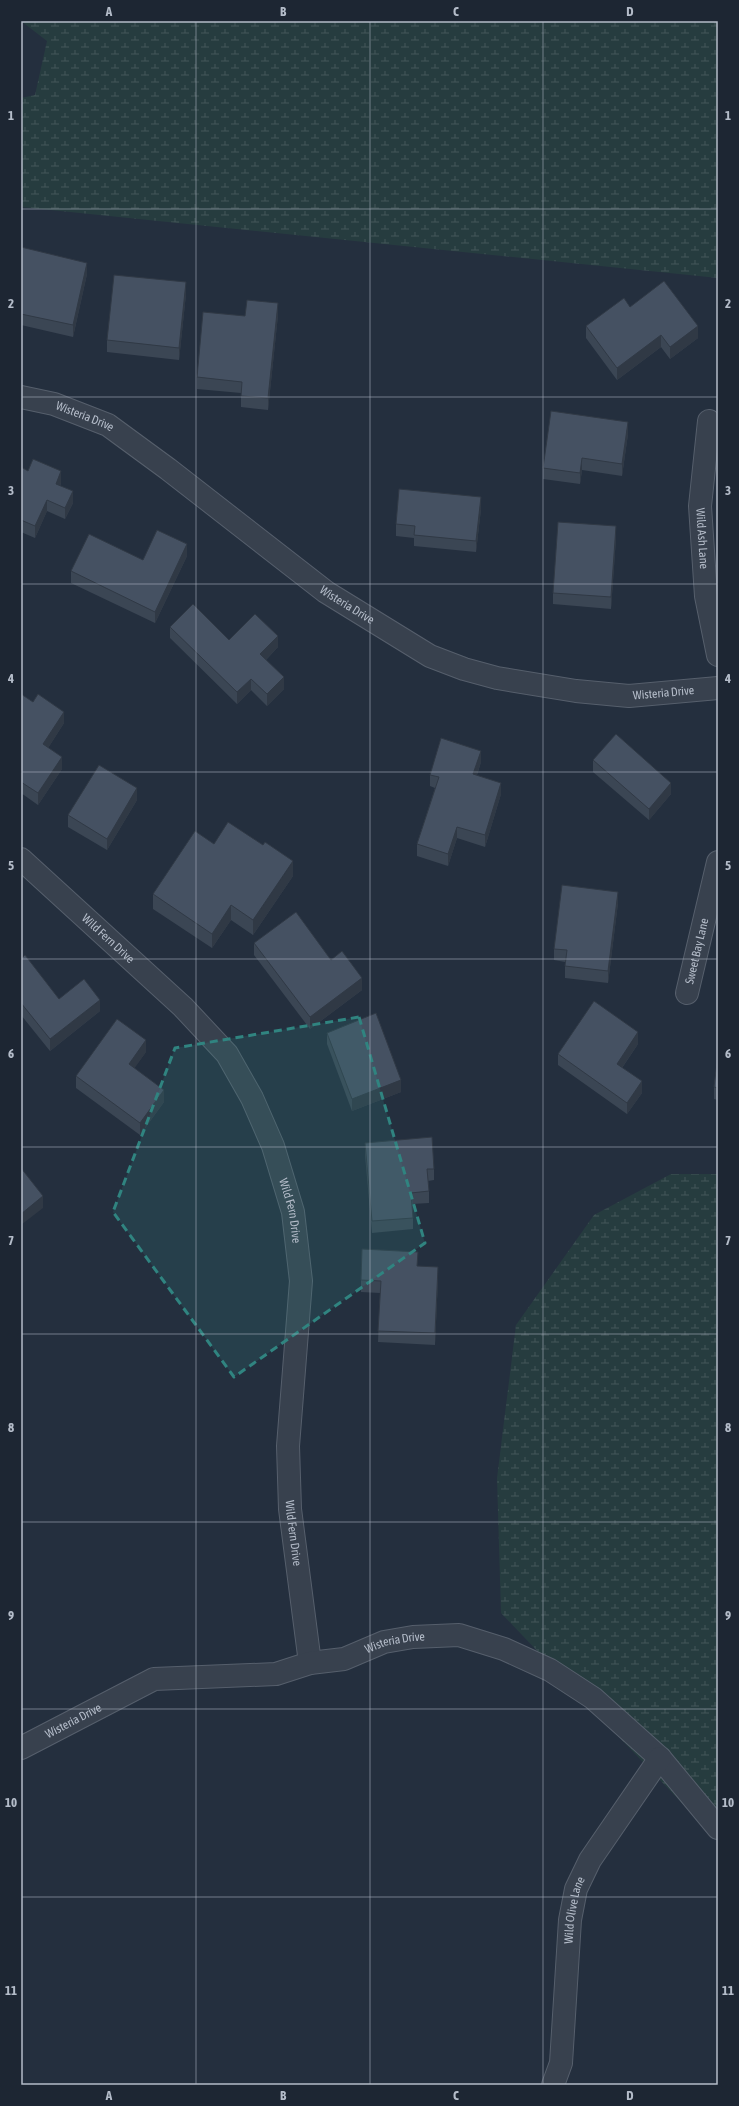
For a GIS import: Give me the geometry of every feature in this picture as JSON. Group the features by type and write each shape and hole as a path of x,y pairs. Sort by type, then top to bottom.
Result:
{"street":[{"name":"Wisteria Drive","path":"21,397 54,404 108,425 168,469 326,592 430,656 464,669 497,678 576,691 629,696 718,688"},
{"name":"Wild Ash Lane","path":"709,421 700,506 706,596 718,655"},
{"name":"Wild Fern Drive","path":"21,859 183,1007 227,1054 252,1098 273,1146 293,1212 301,1281 288,1446 290,1508 310,1663"},
{"name":"Sweet Bay Lane","path":"687,992 718,862"},
{"name":"Wisteria Drive","path":"21,1748 154,1679 276,1674 310,1663 344,1658 384,1642 413,1637 459,1635 504,1649 550,1670 593,1698 660,1758 718,1828"},
{"name":"Wild Olive Lane","path":"553,2085 561,2063 570,1920 576,1889 590,1860 660,1758"}],"highlighted area":[{"path":"359,1017 425,1243 234,1377 113,1212 175,1048"}],"green space":[{"path":"21,21 718,21 718,278 21,207 21,98 35,95 47,41"},
{"path":"671,1174 718,1174 718,1841 501,1613 497,1478 516,1325 594,1215"}],"building":[{"path":"21,247 87,263 73,325 21,314"},
{"path":"114,275 186,282 179,348 107,340"},
{"path":"664,281 698,326 670,347 661,335 617,368 586,326 624,298 630,307"},
{"path":"247,300 278,303 268,398 241,396 242,382 197,377 203,312 245,316"},
{"path":"551,411 628,422 622,464 582,458 580,473 543,468"},
{"path":"33,459 61,471 56,484 73,491 65,508 47,500 35,526 21,520 21,467 28,471"},
{"path":"399,489 481,497 476,541 414,535 415,526 396,524"},
{"path":"558,522 616,526 611,597 553,593"},
{"path":"157,530 187,544 155,612 71,571 89,534 143,560"},
{"path":"193,604 229,640 255,614 278,636 260,654 284,677 267,694 251,679 237,692 170,627"},
{"path":"21,694 33,702 38,694 64,712 43,744 62,757 38,793 21,782"},
{"path":"616,734 671,783 649,809 593,760"},
{"path":"441,738 481,751 473,774 501,783 485,835 457,827 448,854 417,844 439,777 430,775"},
{"path":"99,765 137,788 107,839 68,815"},
{"path":"228,822 263,845 265,842 293,861 253,920 231,905 212,934 153,894 195,831 214,844"},
{"path":"562,885 618,892 608,971 565,966 567,950 554,949"},
{"path":"296,912 331,960 342,951 362,978 310,1017 254,943"},
{"path":"25,955 59,999 84,979 100,1000 50,1039 21,1003 21,959"},
{"path":"594,1001 638,1032 617,1064 642,1081 627,1103 558,1054"},
{"path":"376,1013 401,1080 352,1099 327,1033"},
{"path":"117,1019 146,1040 129,1064 164,1090 140,1123 76,1076"},
{"path":"718,1055 718,1088 714,1087"},
{"path":"432,1137 434,1169 427,1169 429,1191 411,1193 413,1218 372,1221 365,1143"},
{"path":"21,1168 43,1196 21,1214"},
{"path":"362,1249 418,1252 417,1266 438,1267 435,1333 378,1331 381,1281 361,1280"}]}
